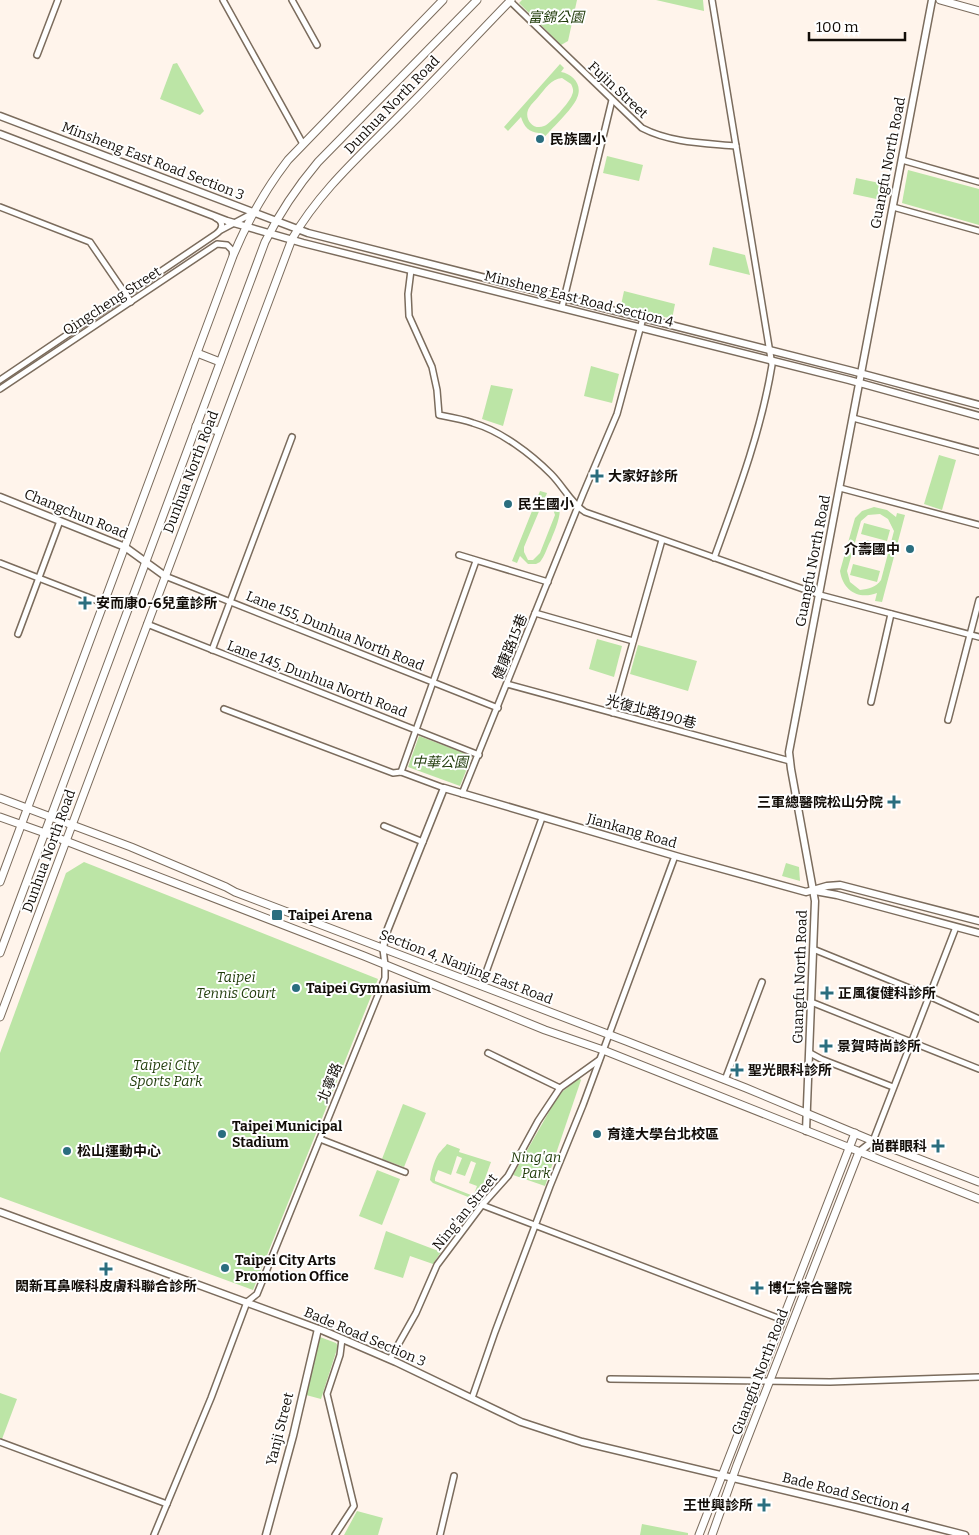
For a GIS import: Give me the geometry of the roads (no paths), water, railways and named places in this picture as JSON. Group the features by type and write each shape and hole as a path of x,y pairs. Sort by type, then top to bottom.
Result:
{"main road":[{"path":"0,882 245,226 278,174 303,144 443,0"},
{"name":"Dunhua North Road","path":"0,954 263,247 276,221 303,179 318,162 477,0"},
{"name":"Dunhua North Road","path":"0,1017 292,239 334,181 510,0"},
{"path":"940,0 979,11"},
{"path":"197,353 220,362"},
{"path":"196,426 219,431"},
{"name":"Section 4, Nanjing East Road","path":"0,798 180,867 235,892 725,1080 873,1141 978,1180"},
{"name":"Section 4, Nanjing East Road","path":"0,817 386,965 545,1030 603,1050 979,1199"},
{"name":"Guangfu North Road","path":"699,1535 855,1133"},
{"name":"Guangfu North Road","path":"712,1535 859,1152"}],"street":[{"path":"37,56 58,0"},
{"path":"223,0 303,144"},
{"path":"292,0 318,45"},
{"name":"Fujin Street","path":"510,0 642,128 664,138 678,141 736,146"},
{"path":"712,0 772,365 754,442 714,558"},
{"name":"Guangfu North Road","path":"806,1131 814,890 789,752 932,0"},
{"path":"562,307 612,100"},
{"name":"Minsheng East Road Section 3","path":"0,116 298,229"},
{"name":"Minsheng East Road Section 3","path":"0,134 214,216 292,239"},
{"path":"902,160 979,182"},
{"path":"0,207 90,242 131,302"},
{"path":"893,207 979,231"},
{"name":"Qingcheng Street","path":"0,380 220,231 253,213"},
{"path":"214,216 221,221 220,231"},
{"name":"Minsheng East Road Section 4","path":"298,229 318,236 861,373 979,405"},
{"name":"Minsheng East Road Section 4","path":"292,239 771,360 979,416"},
{"name":"Qingcheng Street","path":"0,389 217,244 227,245 232,250 233,256"},
{"path":"411,270 408,294 409,316 432,367 437,390 439,415 475,423 508,439 553,476 578,507 590,514 820,595 979,637"},
{"name":"健康路15巷","path":"462,794 617,414 643,318"},
{"path":"853,418 979,452"},
{"path":"212,650 292,436"},
{"path":"840,488 979,525"},
{"name":"Changchun Road","path":"0,497 125,546 164,576"},
{"path":"18,634 60,521"},
{"path":"613,713 662,540"},
{"path":"459,555 548,582"},
{"path":"401,772 476,561"},
{"path":"0,563 103,603"},
{"name":"Lane 155, Dunhua North Road","path":"164,576 498,708"},
{"path":"948,720 979,600"},
{"path":"535,613 633,641"},
{"path":"871,702 890,614"},
{"name":"Lane 145, Dunhua North Road","path":"146,624 479,755"},
{"name":"光復北路190巷","path":"507,684 790,760"},
{"name":"Jiankang Road","path":"224,709 393,773 401,772 462,794 675,856 806,892 826,886 840,885 979,921"},
{"path":"383,949 385,936 444,788"},
{"path":"481,986 542,818"},
{"path":"384,826 423,842"},
{"path":"472,1398 675,856"},
{"name":"Jiankang Road","path":"814,890 979,933"},
{"path":"859,1152 873,1141 956,927"},
{"name":"北寧路","path":"154,1535 211,1398 247,1302 257,1294 385,978 386,965 383,949"},
{"path":"813,949 929,996 979,1019"},
{"path":"725,1080 762,982"},
{"path":"811,1002 979,1069"},
{"path":"488,1053 560,1088"},
{"path":"810,1053 894,1088"},
{"name":"Ning'an Street","path":"390,1359 416,1313 437,1265 482,1205 508,1176 538,1121 560,1088 599,1060"},
{"path":"320,1139 405,1172"},
{"path":"482,1205 783,1320"},
{"name":"Bade Road Section 3","path":"0,1212 318,1329 390,1359 521,1422 582,1442 722,1475"},
{"name":"Yanji Street","path":"266,1535 293,1436 318,1329"},
{"path":"335,1535 354,1506 327,1394 340,1355 342,1339"},
{"path":"610,1378 830,1382 979,1377"},
{"path":"2,1443 167,1504"},
{"name":"Bade Road Section 4","path":"722,1475 855,1506 965,1535"},
{"path":"440,1535 454,1476"}],"place":[{"name":"民族國小","path":"540,139"},
{"name":"大家好診所","path":"597,476"},
{"name":"民生國小","path":"508,504"},
{"name":"介壽國中","path":"910,549"},
{"name":"安而康0-6兒童診所","path":"85,603"},
{"name":"三軍總醫院松山分院","path":"894,802"},
{"name":"Taipei Arena","path":"277,915"},
{"name":"Taipei Gymnasium","path":"296,988"},
{"name":"正風復健科診所","path":"827,993"},
{"name":"景賀時尚診所","path":"826,1046"},
{"name":"聖光眼科診所","path":"737,1070"},
{"name":"Taipei Municipal Stadium","path":"222,1134"},
{"name":"育達大學台北校區","path":"597,1134"},
{"name":"尚群眼科","path":"938,1146"},
{"name":"松山運動中心","path":"67,1151"},
{"name":"Taipei City Arts Promotion Office","path":"225,1268"},
{"name":"閎新耳鼻喉科皮膚科聯合診所","path":"106,1269"},
{"name":"博仁綜合醫院","path":"757,1288"},
{"name":"王世興診所","path":"764,1505"}],"park label":[{"name":"富錦公園","path":"556,17"},
{"name":"中華公園","path":"440,762"},
{"name":"Taipei Tennis Court","path":"236,986"},
{"name":"Taipei City Sports Park","path":"166,1074"},
{"name":"Ning'an Park","path":"536,1166"}]}
